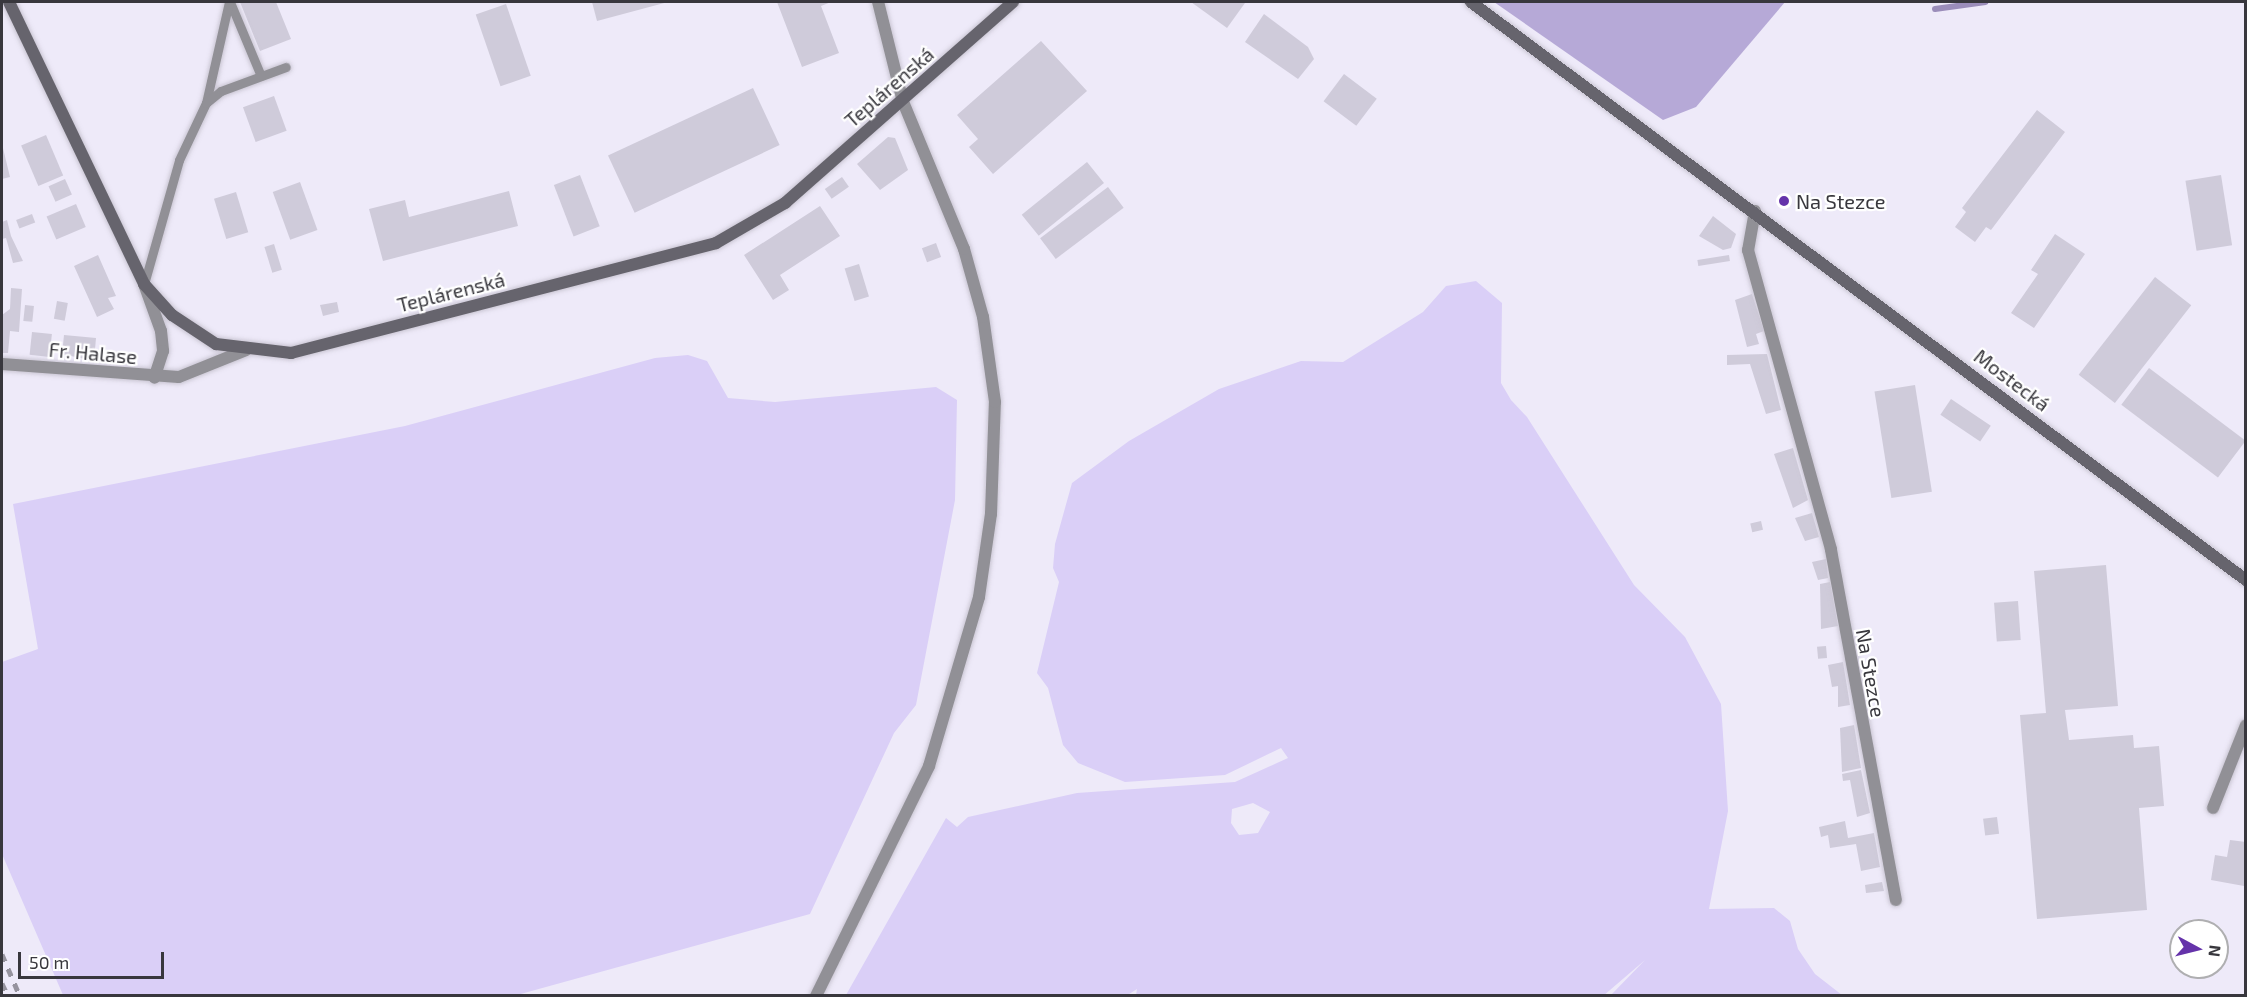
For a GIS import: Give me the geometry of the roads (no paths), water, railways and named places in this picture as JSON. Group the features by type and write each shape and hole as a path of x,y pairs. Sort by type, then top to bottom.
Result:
{"street":[{"name":"Teplárenská","path":"9,2 144,284 172,315 216,344 246,350 291,352 716,243 785,203 903,102 1013,2"},
{"path":"816,996 929,766 979,597 991,514 995,402 982,317 964,249 903,102 878,2"},
{"name":"Mostecká","path":"1471,2 1755,211 2246,580"},
{"name":"Na Stezce","path":"1755,211 1748,250 1831,550 1896,900"},
{"name":"Fr. Halase","path":"2,364 154,378 163,351 161,331 144,284"},
{"path":"154,378 201,371 246,350"},
{"path":"2213,808 2246,725"}],"lane":[{"path":"144,284 179,160 206,104 229,2"},
{"path":"229,2 261,76"},
{"path":"206,104 220,91 286,67"}],"waterway":[{"path":"1935,9 1986,2"}],"railway":[{"path":"2,954 20,996"},
{"path":"2,983 8,996"}],"place":[{"name":"Na Stezce","path":"1784,201"}]}
